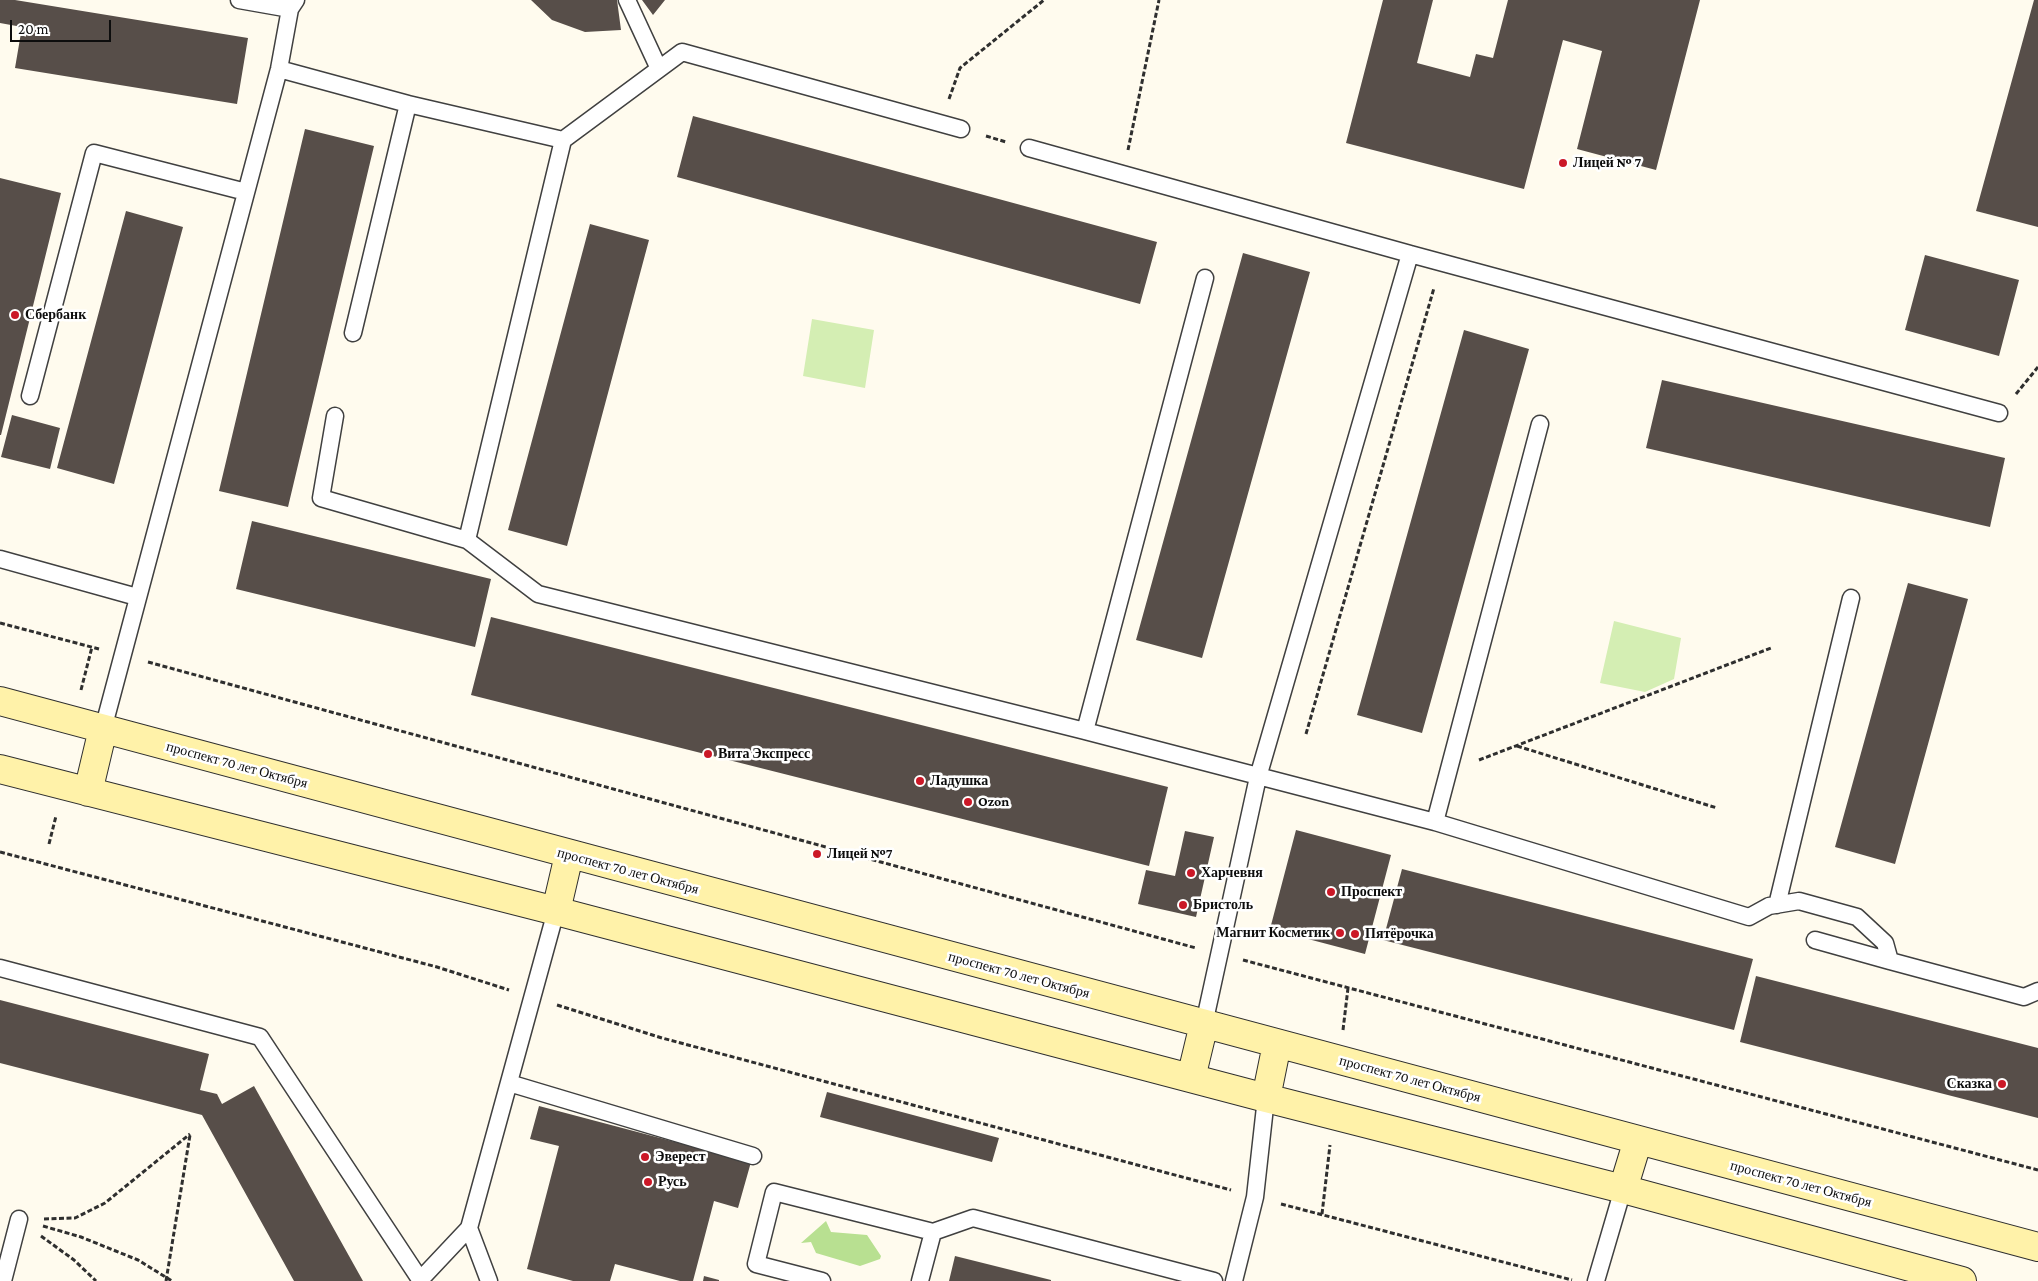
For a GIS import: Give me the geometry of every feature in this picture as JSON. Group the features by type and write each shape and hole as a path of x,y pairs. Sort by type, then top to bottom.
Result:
{"main road":[{"name":"проспект 70 лет Октября","path":"0,701 569,855 2038,1247"},
{"path":"88,792 103,729"},
{"path":"0,768 556,910 1266,1098 1623,1189 1962,1281"},
{"path":"556,910 569,855"},
{"path":"1191,1078 1204,1024"},
{"path":"1266,1098 1277,1044"},
{"path":"1623,1189 1638,1140"}],"lane":[{"path":"103,729 279,70 293,4 239,0"},
{"path":"628,0 659,69"},
{"path":"467,540 563,140 682,52 961,129"},
{"path":"279,70 408,104 563,140"},
{"path":"353,333 408,104"},
{"path":"1029,148 1410,254 1999,413"},
{"path":"30,396 94,153 246,192"},
{"path":"1204,1024 1258,777 1410,254"},
{"path":"1085,731 1205,278"},
{"path":"335,416 321,498 467,540 538,594 1085,731 1435,822 1749,917 1769,906 1799,901 1857,916 1885,943 1890,961"},
{"path":"1435,822 1540,424"},
{"path":"0,559 137,597"},
{"path":"1777,905 1851,598"},
{"path":"0,968 260,1037 421,1280 469,1228 556,910"},
{"path":"1815,940 2024,997 2038,991"},
{"path":"509,1083 753,1156"},
{"path":"1234,1281 1255,1197 1266,1098"},
{"path":"1596,1281 1623,1189"},
{"path":"822,1281 756,1264 774,1192 933,1232 973,1218 1214,1281"},
{"path":"3,1281 19,1219"},
{"path":"469,1228 489,1281"},
{"path":"920,1281 933,1232"}],"path":[{"path":"942,124 960,68 1044,0"},
{"path":"1123,173 1159,0"},
{"path":"961,129 1029,148"},
{"path":"1306,734 1441,262"},
{"path":"1999,413 2038,367"},
{"path":"0,623 122,654 1219,954 2038,1170"},
{"path":"1448,772 1771,648"},
{"path":"1516,746 1717,808"},
{"path":"0,852 437,967 662,1038 1574,1281"},
{"path":"19,1219 75,1218 105,1203 190,1134 166,1280"},
{"path":"19,1219 89,1240 138,1260 166,1280 172,1281"},
{"path":"19,1219 74,1260 96,1281"}],"green space":[{"path":"812,319 874,330 865,388 803,376"},
{"path":"1614,621 1681,638 1674,679 1645,692 1600,683"},
{"path":"826,1221 831,1232 867,1235 881,1256 880,1259 860,1266 816,1253 811,1242 801,1243"}],"building":[{"path":"0,0 15,0 248,38 237,104 15,68 22,27 0,23"},
{"path":"531,0 617,0 621,30 585,32 552,20"},
{"path":"642,0 665,0 653,15"},
{"path":"1383,0 1433,0 1417,63 1470,77 1476,54 1493,58 1508,0 1700,0 1656,170 1577,149 1602,51 1563,40 1524,189 1346,143"},
{"path":"2034,0 2038,0 2038,227 1976,211"},
{"path":"693,116 1157,242 1140,304 677,177"},
{"path":"305,129 374,146 288,507 219,491"},
{"name":"Сбербанк","path":"0,178 61,193 1,435 0,435"},
{"path":"126,211 183,227 114,484 57,468"},
{"path":"590,224 649,240 567,546 508,530"},
{"path":"1243,253 1310,272 1202,658 1136,640"},
{"path":"1925,255 2019,280 1999,356 1905,330"},
{"path":"1464,330 1529,349 1422,733 1357,715"},
{"path":"1662,380 2005,458 1990,527 1646,448"},
{"path":"12,415 60,428 50,469 1,457"},
{"path":"252,521 491,579 475,647 236,589"},
{"path":"1908,583 1968,599 1895,864 1835,847"},
{"path":"491,617 1168,787 1149,866 471,695"},
{"name":"Проспект","path":"1296,830 1391,855 1365,954 1270,929"},
{"name":"Харчевня","path":"1185,831 1214,837 1196,917 1138,904 1146,870 1175,876"},
{"path":"1402,869 1753,959 1734,1030 1383,940"},
{"path":"1756,976 2038,1048 2038,1118 1740,1042"},
{"path":"0,1000 209,1054 200,1090 217,1094 222,1104 254,1086 363,1281 294,1281 202,1115 0,1063"},
{"path":"827,1092 999,1138 992,1162 820,1117"},
{"name":"Русь","path":"539,1106 751,1162 738,1208 714,1201 693,1281 680,1281 615,1264 610,1281 573,1281 527,1269 559,1146 530,1139"},
{"path":"955,1256 1051,1280 1051,1281 949,1281"},
{"path":"704,1276 719,1280 719,1281 703,1281"}],"place":[{"name":"Лицей № 7","path":"1563,163"},
{"name":"Сбербанк","path":"15,315"},
{"name":"Вита Экспресс","path":"708,754"},
{"name":"Ладушка","path":"920,781"},
{"name":"Ozon","path":"968,802"},
{"name":"Лицей №7","path":"817,854"},
{"name":"Харчевня","path":"1191,873"},
{"name":"Проспект","path":"1331,892"},
{"name":"Бристоль","path":"1183,905"},
{"name":"Магнит Косметик","path":"1340,933"},
{"name":"Пятёрочка","path":"1355,934"},
{"name":"Сказка","path":"2002,1084"},
{"name":"Эверест","path":"645,1157"},
{"name":"Русь","path":"648,1182"}]}
